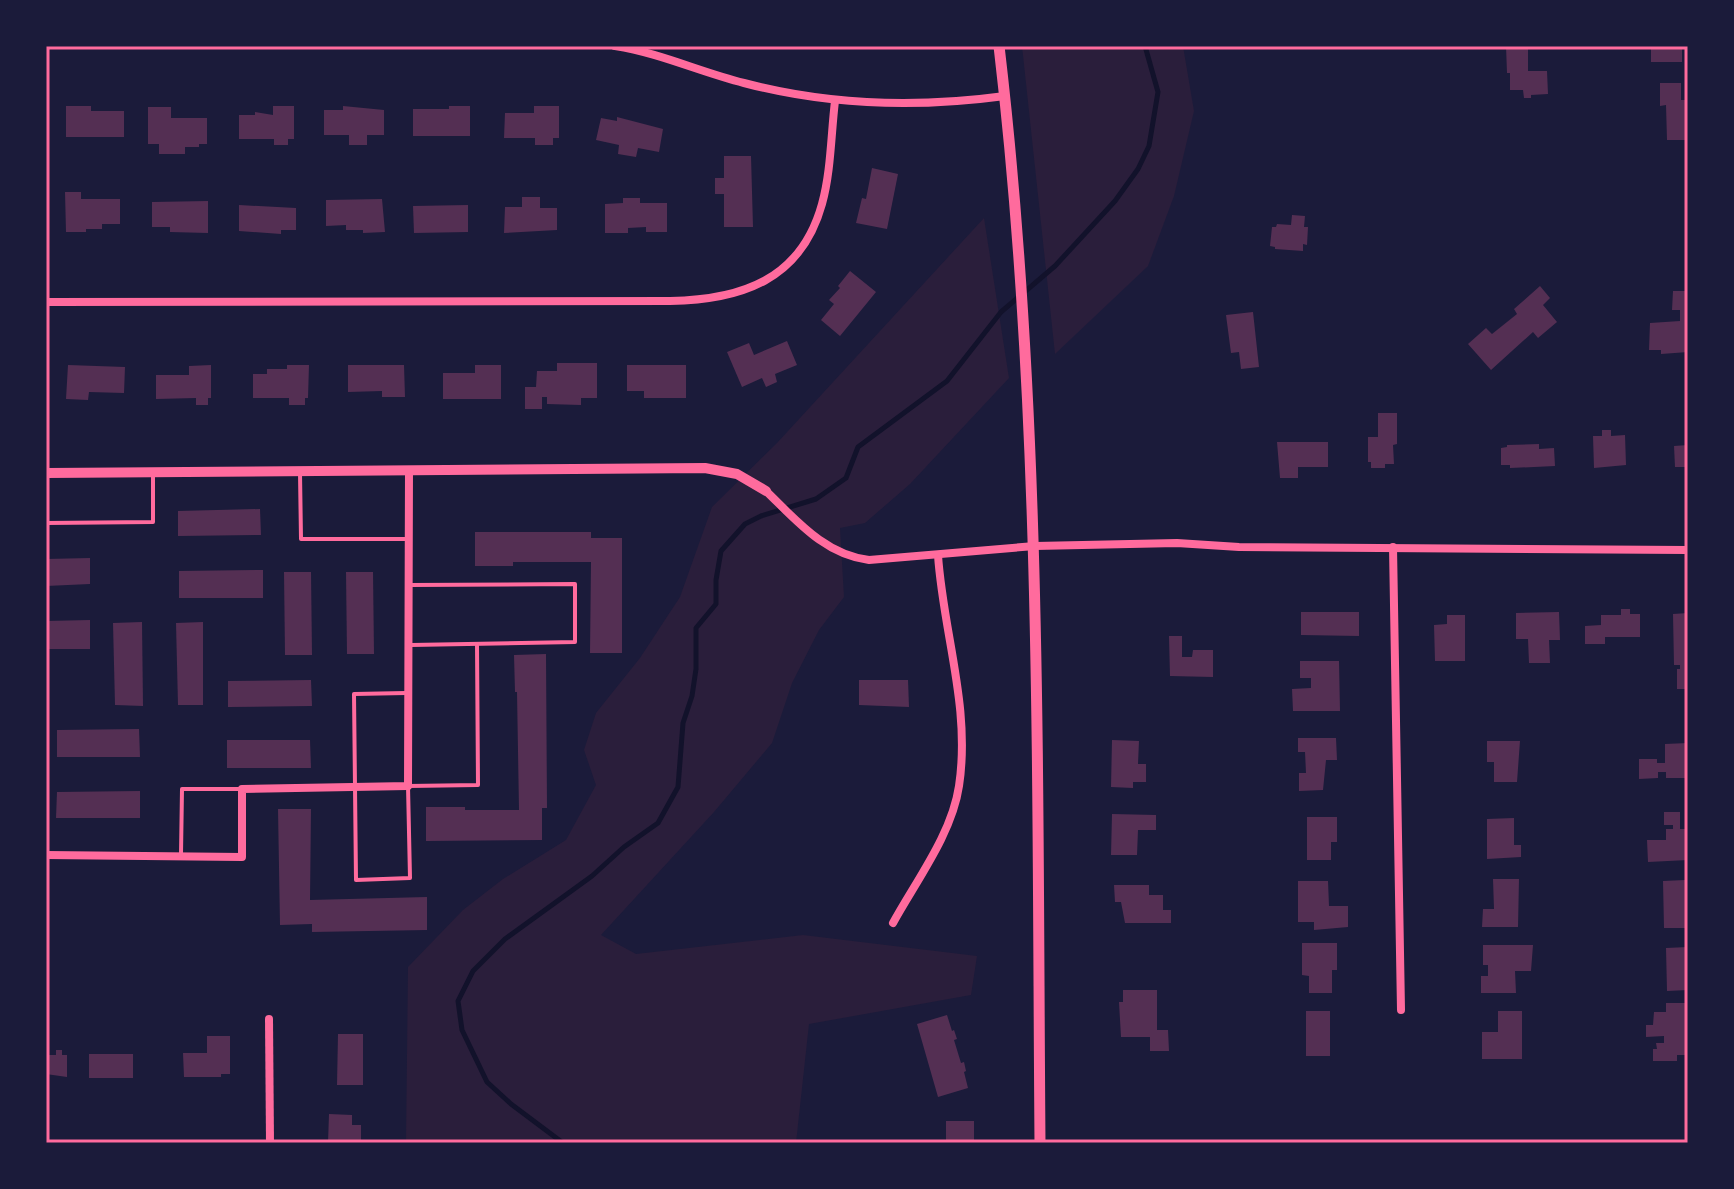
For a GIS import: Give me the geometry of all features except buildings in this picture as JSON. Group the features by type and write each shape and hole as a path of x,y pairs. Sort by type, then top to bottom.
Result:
{"main road":[{"path":"999,46 1019,261 1035,546 1040,1143"}],"street":[{"path":"615,46 656,54 741,82 835,101 919,104 1005,96"},
{"path":"46,302 670,301 723,298 754,287 775,275 803,246 815,226 823,203 835,101"},
{"path":"46,473 705,468 737,474 766,491 818,540 843,554 884,560 1035,546 1177,543 1239,547 1688,550"},
{"path":"46,855 242,857 242,789 408,786 409,471"},
{"path":"1393,547 1401,1010"},
{"path":"893,923 941,837 959,786 960,698 938,555"},
{"path":"269,1019 270,1143"}],"lane":[{"path":"300,471 301,539 409,539"},
{"path":"46,523 153,522 153,472"},
{"path":"409,585 575,584 575,642 409,645"},
{"path":"409,693 354,694 356,880 410,878 408,786 478,785 477,644"},
{"path":"181,857 182,789 242,789"}],"shaded area":[{"path":"1022,46 1183,46 1194,111 1174,196 1148,266 1055,354"},
{"path":"984,218 1009,378 910,484 865,523 840,528 844,597 819,630 792,683 772,743 714,812 601,935 636,954 803,935 977,956 971,995 809,1024 796,1143 406,1142 408,967 463,910 503,879 566,840 596,785 584,750 596,713 640,658 680,597 712,507 777,443"}],"waterway":[{"path":"563,1143 487,1082 462,1030 458,1001 473,971 505,939 658,823 678,787 683,723 692,696 696,669 696,628 716,604 721,551 745,524 816,499 846,478 858,447 947,381 1001,312 1055,266 1115,201 1138,169 1149,146 1158,92 1145,46"}]}
